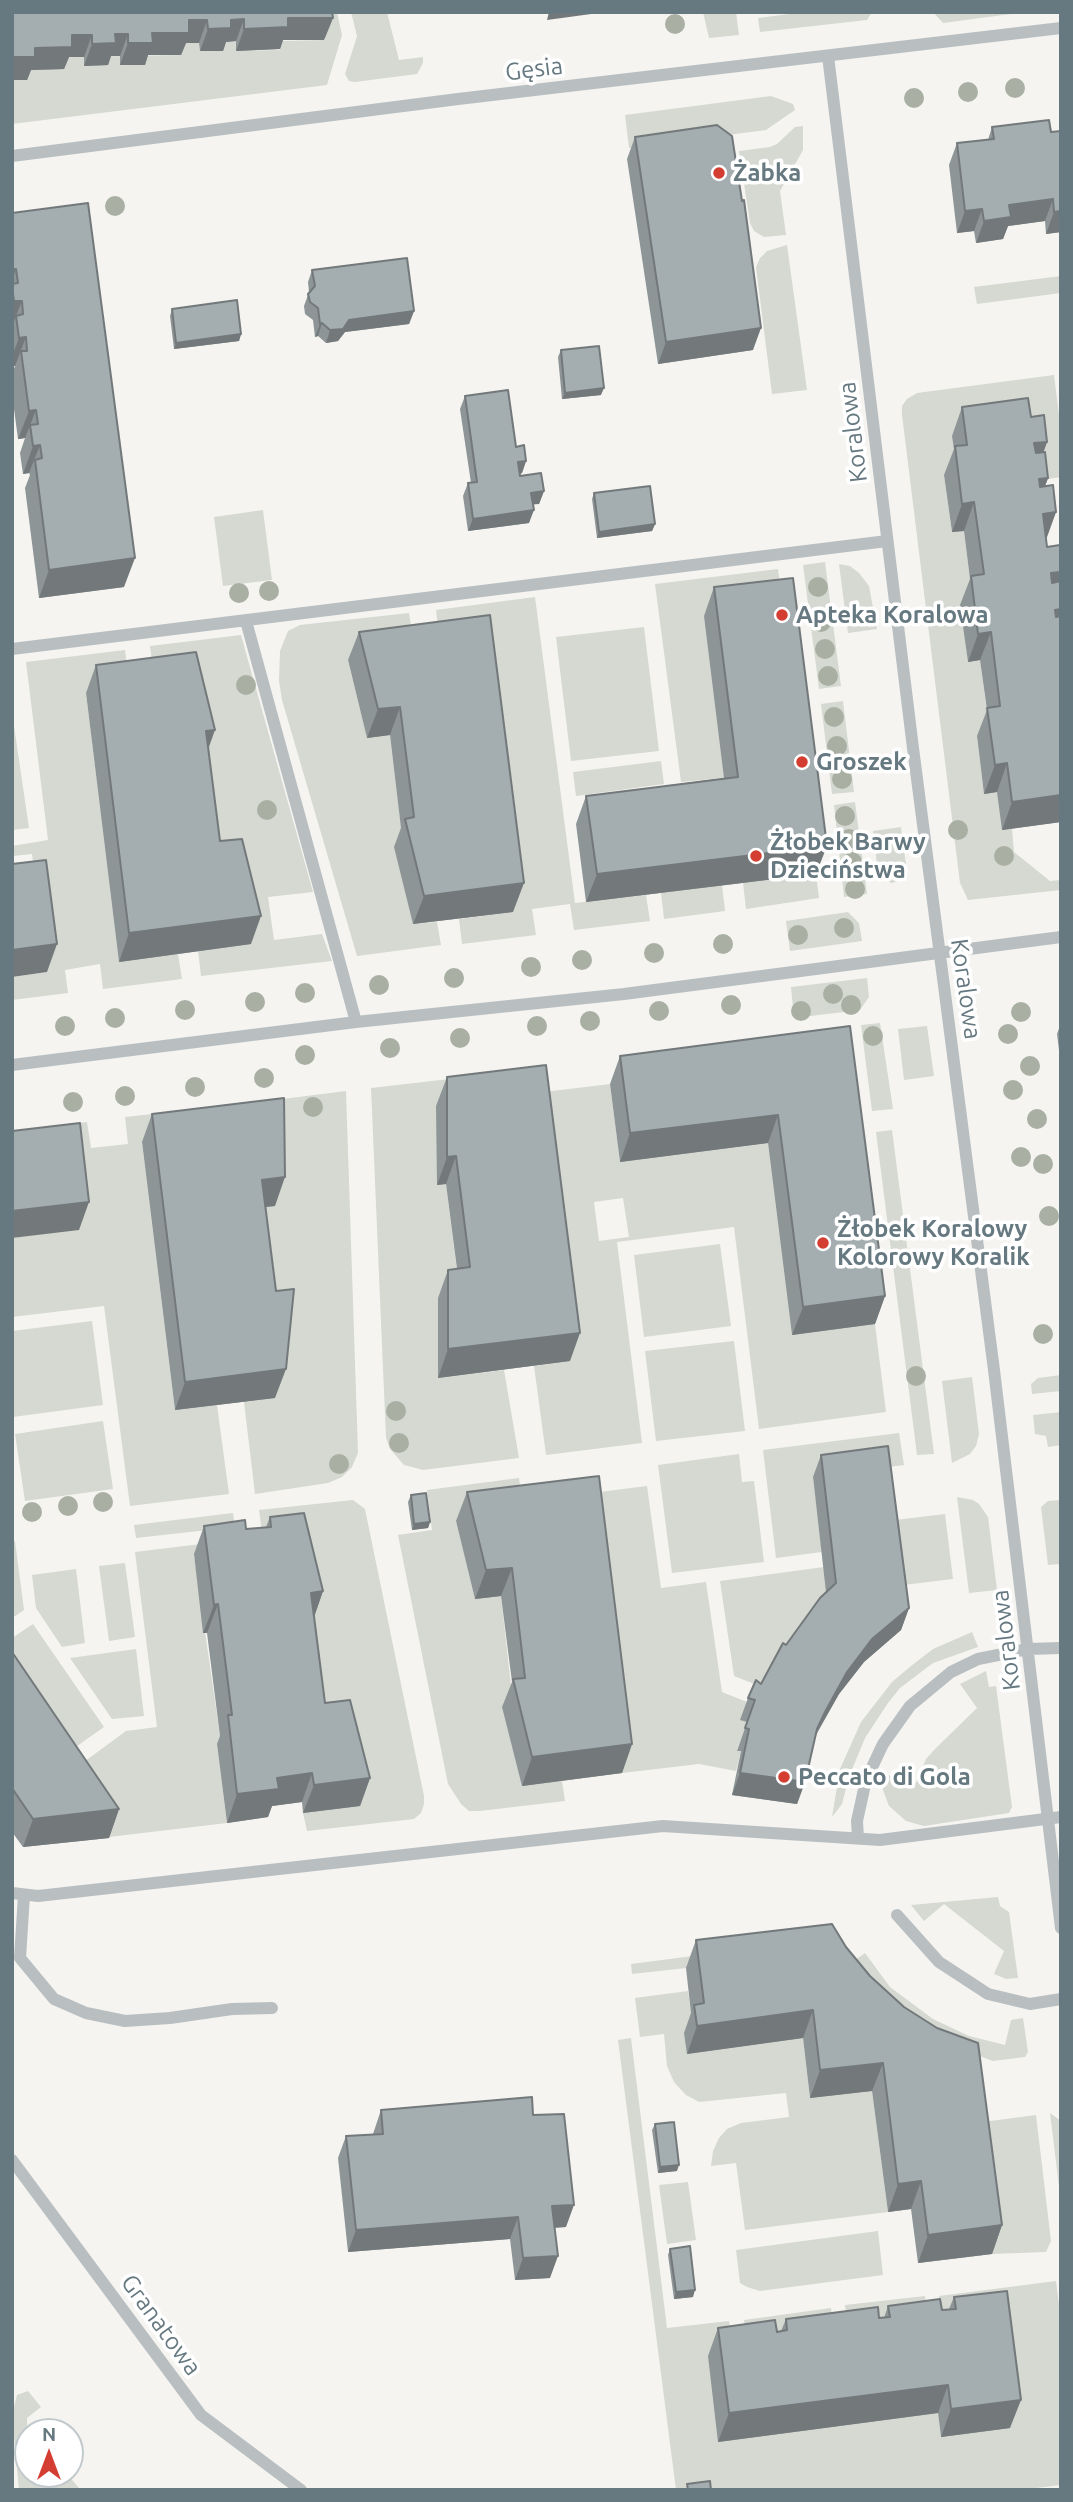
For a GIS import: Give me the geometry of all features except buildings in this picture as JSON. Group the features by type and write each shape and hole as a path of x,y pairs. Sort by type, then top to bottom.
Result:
{"street":[{"name":"Gęsia","path":"12,156 468,98 1061,28"},
{"name":"Koralowa","path":"828,56 1028,1649 1054,1817 1061,1928"},
{"path":"12,649 887,541"},
{"path":"246,621 356,1022"},
{"path":"12,1065 356,1022 624,994 1061,937"},
{"path":"858,1838 857,1821 866,1780 883,1744 911,1706 951,1672 978,1660 1028,1649 1061,1648"},
{"path":"272,2008 125,2021 86,2014 54,1999 20,1958 18,1894 50,1895 663,1826 880,1840 1054,1817"},
{"path":"897,1915 939,1962 988,1994 1030,2004 1061,1999"},
{"name":"Granatowa","path":"12,2160 201,2415 301,2490"}],"shaded area":[{"path":"324,12 337,12 342,35 327,85 12,124 12,80 27,80 27,70 64,57 181,55 181,43 199,43 200,51 223,42 236,41 236,51 280,50 280,41 325,40"},
{"path":"351,12 387,12 399,60 423,57 417,74 349,81 345,74 357,36"},
{"path":"703,12 736,12 739,35 709,38"},
{"path":"805,12 872,12 867,20 760,32 758,18"},
{"path":"933,12 1026,12 943,23"},
{"path":"771,96 793,104 795,110 766,130 629,148 625,115"},
{"path":"803,126 803,150 780,191 786,235 764,237 754,231 750,223 739,151 770,147 795,127"},
{"path":"787,245 807,390 772,394 756,267 767,251"},
{"path":"1061,276 1061,293 977,304 974,287"},
{"path":"1054,375 1061,432 1061,477 1035,481 957,473 944,475 952,532 964,531 973,603 961,605 968,662 980,660 990,734 977,737 984,793 997,792 1012,829 1014,852 1050,881 1061,880 1061,890 968,900 960,883 902,406 917,393"},
{"path":"263,510 272,580 223,586 214,517"},
{"path":"825,562 841,686 819,689 803,565"},
{"path":"839,564 850,566 869,586 877,629 848,633"},
{"path":"778,569 783,606 724,778 681,782 655,584"},
{"path":"535,597 575,903 646,895 650,921 574,930 570,904 532,909 536,935 462,944 459,919 513,912 441,649 436,610"},
{"path":"409,613 415,651 348,661 367,737 390,735 413,924 437,922 441,945 357,956 282,700 279,681 280,651 288,631 300,625"},
{"path":"644,627 659,751 571,761 556,637"},
{"path":"241,635 313,892 268,897 274,940 322,934 332,961 201,976 198,951 250,944 209,870 155,684 150,646"},
{"path":"125,650 130,688 86,693 119,961 178,954 182,979 103,989 100,964 65,970 68,993 12,1000 12,977 47,972 32,854 12,856 12,846 48,840 26,662"},
{"path":"843,701 854,792 832,794 821,704"},
{"path":"12,712 29,828 12,830"},
{"path":"661,761 664,784 576,796 573,772"},
{"path":"855,802 867,894 844,897 834,805"},
{"path":"901,827 908,879 891,883 878,873 873,831"},
{"path":"816,874 819,898 746,909 743,883"},
{"path":"722,885 725,911 664,919 661,893"},
{"path":"848,912 859,923 862,941 790,951 786,921"},
{"path":"867,978 869,997 860,1010 794,1018 791,987"},
{"path":"880,1023 893,1109 872,1111 861,1025"},
{"path":"927,1026 934,1076 904,1080 898,1029"},
{"path":"458,1078 437,1185 446,1184 460,1295 439,1378 504,1370 519,1458 423,1470 404,1465 390,1449 386,1438 371,1088"},
{"path":"610,1084 620,1162 768,1143 792,1335 875,1324 886,1412 759,1429 734,1227 617,1242 642,1443 546,1455 534,1366 570,1361 536,1093","holes":["623,1198 629,1237 599,1241 594,1202"]},
{"path":"346,1091 358,1453 352,1467 342,1477 328,1483 255,1494 244,1402 275,1398 219,1107"},
{"path":"199,1109 142,1143 175,1410 217,1405 229,1494 130,1506 104,1306 12,1317 12,1238 79,1229 12,1131 87,1122 91,1148 128,1144 125,1117"},
{"path":"892,1130 934,1454 917,1455 876,1132"},
{"path":"720,1244 731,1326 644,1337 634,1255"},
{"path":"92,1321 103,1405 13,1417 12,1331"},
{"path":"734,1341 745,1431 656,1441 645,1351"},
{"path":"1061,1375 1061,1391 1032,1394 1031,1384 1038,1378"},
{"path":"972,1377 979,1434 976,1446 970,1454 952,1463 942,1381"},
{"path":"1061,1412 1061,1445 1048,1447 1046,1436 1035,1434 1033,1415"},
{"path":"103,1421 113,1489 25,1501 15,1434"},
{"path":"899,1433 904,1465 813,1477 822,1552 776,1558 763,1450"},
{"path":"739,1454 742,1482 754,1481 764,1562 672,1573 658,1465"},
{"path":"519,1478 523,1512 456,1521 475,1598 501,1596 522,1785 562,1781 565,1801 469,1811 448,1784 398,1535 432,1530 427,1490"},
{"path":"647,1486 661,1588 706,1582 722,1692 747,1702 741,1720 747,1722 737,1750 741,1751 736,1771 699,1764 622,1773 588,1505 551,1498"},
{"path":"957,1497 973,1500 988,1517 997,1590 969,1593"},
{"path":"353,1500 365,1509 424,1804 421,1813 414,1819 307,1831 303,1813 359,1806 314,1732 264,1546 259,1510"},
{"path":"1061,1500 1061,1564 1048,1565 1041,1507 1048,1501"},
{"path":"233,1513 235,1527 136,1538 134,1525"},
{"path":"945,1514 953,1579 895,1586 887,1521"},
{"path":"233,1540 194,1555 221,1743 217,1744 227,1823 109,1837 66,1775 126,1731 157,1727 135,1552"},
{"path":"15,1541 24,1610 12,1618 12,1542"},
{"path":"125,1563 135,1637 109,1641 99,1566"},
{"path":"824,1567 828,1606 762,1687 734,1676 720,1581"},
{"path":"76,1569 85,1643 62,1647 36,1608 32,1575"},
{"path":"33,1624 104,1727 56,1761 12,1696 12,1638"},
{"path":"972,1632 978,1647 933,1663 900,1688 888,1703 865,1738 849,1777 842,1804 832,1817 840,1769 861,1722 892,1682 911,1666 933,1649"},
{"path":"136,1649 144,1716 112,1719 70,1658"},
{"path":"986,1671 989,1687 996,1686 1012,1807 1009,1813 924,1826 906,1821 889,1806 883,1790 884,1774 916,1783 926,1759 977,1708 960,1684"},
{"path":"998,1897 1000,1906 1009,1912 1018,1978 1006,1979 994,1974 1004,1951 944,1904 924,1921 911,1905"},
{"path":"739,1950 741,1962 632,1974 631,1964"},
{"path":"865,1953 890,1987 933,2019 969,2036 1005,2045 1011,2020 1023,2018 1028,2052 1025,2057 993,2061 944,2043 851,1963"},
{"path":"688,1991 694,2032 687,2054 803,2038 810,2098 872,2091 888,2212 745,2230 736,2163 711,2166 713,2151 727,2129 741,2123 789,2117 786,2093 699,2102 686,2095 674,2082 667,2066 664,2034 640,2037 635,1998"},
{"path":"631,2038 667,2328 729,2321 734,2353 718,2441 938,2413 941,2437 944,2326 939,2296 1056,2281 1061,2320 1061,2485 1020,2490 676,2490 618,2040"},
{"path":"1050,2113 1061,2121 1061,2203"},
{"path":"1036,2115 1051,2241 1046,2252 992,2254 975,2123"},
{"path":"688,2182 696,2240 667,2244 659,2185"},
{"path":"878,2231 883,2275 760,2291 740,2283 736,2250"},
{"path":"925,2296 930,2328 849,2339 845,2305"},
{"path":"831,2308 835,2340 747,2351 744,2320"},
{"path":"28,2391 41,2407 27,2418 14,2418 14,2436 12,2415 17,2395"},
{"path":"19,2488 79,2488 79,2490"}],"place":[{"name":"Żabka","path":"719,173"},
{"name":"Apteka Koralowa","path":"782,615"},
{"name":"Groszek","path":"802,762"},
{"name":"Żłobek Barwy Dzieciństwa","path":"756,856"},
{"name":"Żłobek Koralowy Kolorowy Koralik","path":"823,1243"},
{"name":"Peccato di Gola","path":"784,1777"}]}
